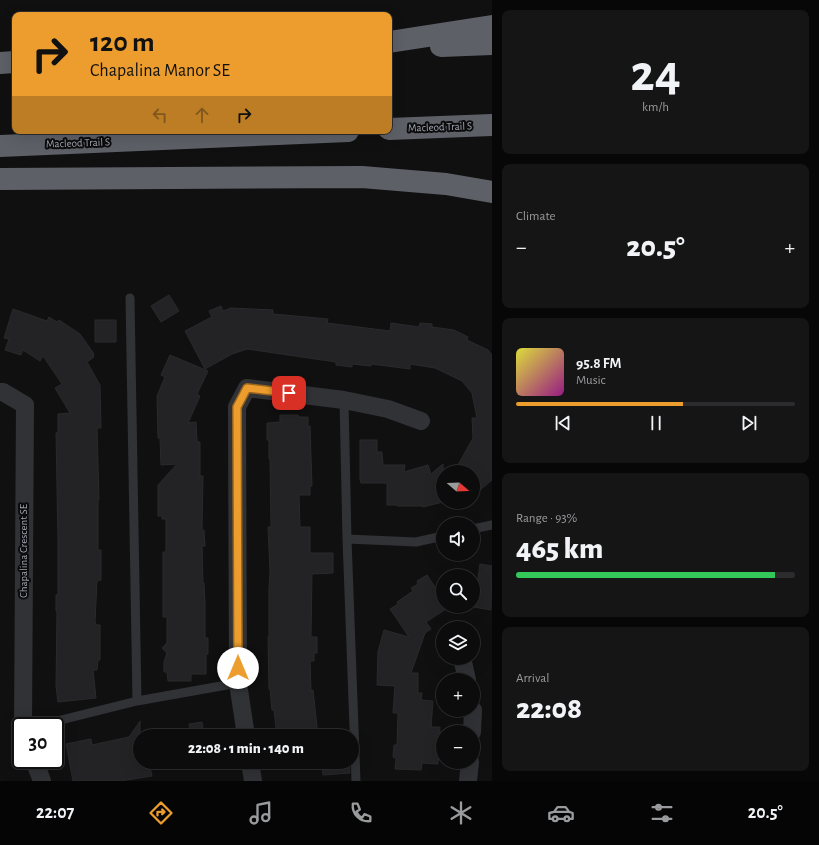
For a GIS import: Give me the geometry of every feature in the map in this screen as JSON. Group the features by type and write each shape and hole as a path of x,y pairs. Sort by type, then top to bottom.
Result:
{"highway":[{"path":"392,42 492,26"},
{"path":"392,48 492,44"},
{"path":"0,63 12,62"},
{"name":"Macleod Trail S","path":"392,129 492,125"},
{"name":"Macleod Trail S","path":"0,146 278,134"},
{"path":"0,180 362,177 446,184 492,192"}],"street":[{"path":"245,729 238,683 237,407 247,388 344,400 388,410 421,421"},
{"name":"Chapalina Crescent SE","path":"0,392 3,392 24,404 23,717"},
{"path":"37,769 42,781"},
{"path":"251,769 253,781"},
{"path":"468,781 469,769"}],"lane":[{"path":"130,298 137,701"},
{"path":"344,400 347,539 356,781"},
{"path":"480,527 492,524"},
{"path":"347,539 416,542 436,538"},
{"path":"64,719 137,701 238,683"}],"building":[{"path":"169,295 179,311 161,322 151,306"},
{"path":"221,306 223,311 231,308 273,310 273,314 328,319 327,323 390,331 391,323 419,327 420,323 432,324 432,327 454,330 468,337 467,340 488,350 492,355 492,480 480,490 480,465 458,465 473,438 472,418 477,418 472,393 462,381 435,368 410,364 410,369 371,364 371,366 352,364 352,367 336,365 336,362 247,349 232,354 205,369 185,331 212,317 209,311"},
{"path":"13,309 47,321 49,317 57,322 59,320 80,334 94,354 94,357 87,362 100,385 101,428 97,428 99,500 98,550 101,550 101,580 97,581 95,621 96,625 100,625 100,660 98,660 97,670 93,670 96,698 58,702 56,686 56,595 58,595 58,541 56,433 58,433 58,414 70,413 55,388 62,384 43,356 40,361 23,350 21,355 5,350 9,339 4,338"},
{"path":"95,320 116,320 116,342 95,342"},
{"path":"170,355 208,371 197,394 200,396 188,423 196,422 197,442 200,442 200,476 203,476 202,530 204,530 205,546 202,546 205,638 208,638 206,674 191,674 191,681 168,681 167,672 164,672 164,662 167,653 162,648 167,643 167,617 163,617 163,552 166,552 166,519 162,519 162,516 158,516 158,485 177,464 161,465 160,438 158,438 157,396 165,377 161,375"},
{"path":"280,415 298,415 298,417 308,417 308,427 310,426 312,486 310,486 310,495 299,495 300,527 310,527 310,553 333,553 333,573 312,574 311,637 317,637 317,653 314,653 314,661 310,661 311,691 313,690 317,729 276,729 274,710 272,710 269,689 268,637 270,571 268,527 271,527 270,459 269,440 267,440 267,423 280,422"},
{"path":"360,440 377,440 377,452 382,452 383,465 405,465 404,472 428,465 431,474 436,470 436,504 423,507 387,505 387,483 361,483"},
{"path":"480,564 492,566 491,610 480,608"},
{"path":"427,575 436,588 436,613 440,613 426,622 431,629 425,633 411,673 418,673 418,693 422,693 421,700 433,701 431,727 436,727 436,764 422,763 421,770 395,769 396,758 393,757 394,745 397,745 398,713 393,713 395,686 377,685 378,652 384,630 409,637 390,609 413,591 411,588 418,584 417,581"},
{"path":"140,721 140,729 134,729"},
{"path":"202,722 203,729 190,729 189,724"},
{"path":"133,731 133,769 150,769 152,776 121,781 73,781 66,744 91,739 92,745 129,737"},
{"path":"322,769 350,769 350,773 323,775"}],"route":[{"path":"238,668 237,407 247,388 289,393"}]}
